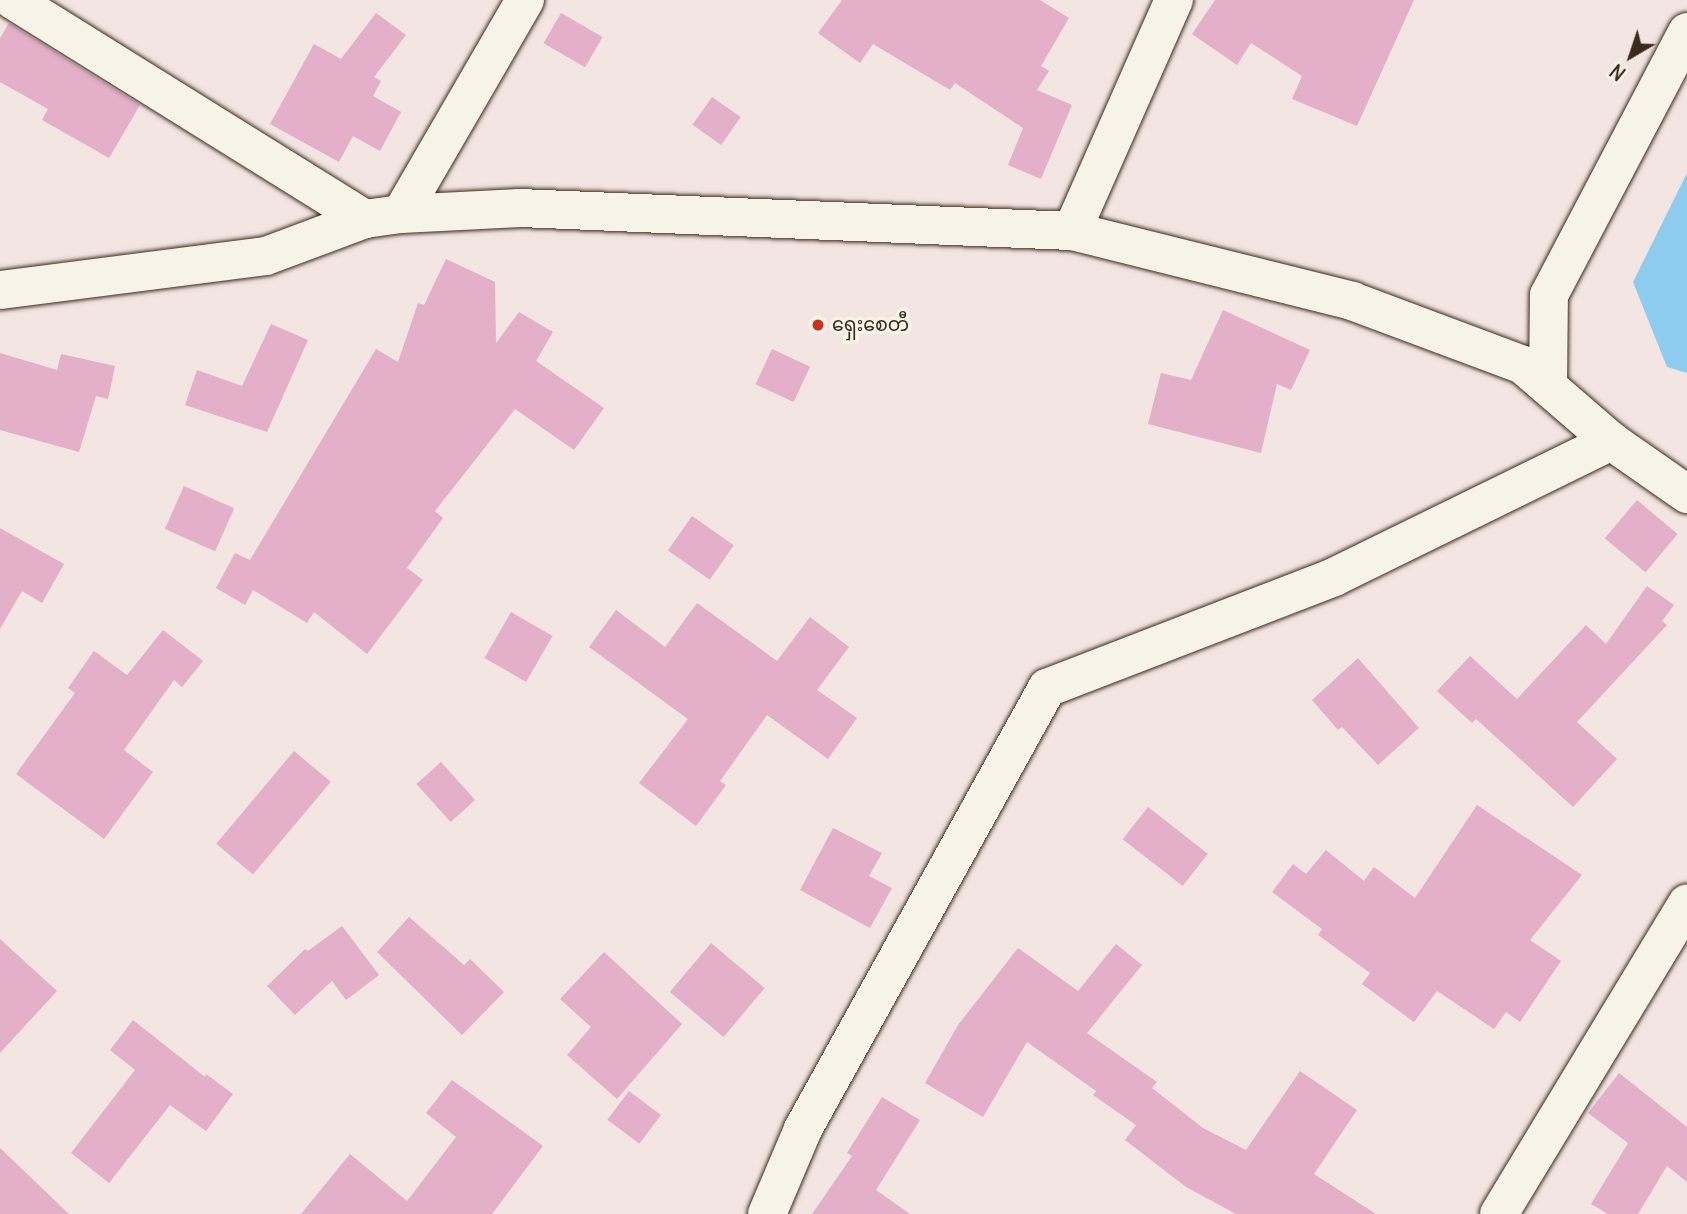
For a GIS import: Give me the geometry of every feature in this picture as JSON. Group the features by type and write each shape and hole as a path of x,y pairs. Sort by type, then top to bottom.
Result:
{"street":[{"path":"13,0 383,217"},
{"path":"383,217 525,0"},
{"path":"1072,231 1174,0"},
{"path":"1548,386 1549,295 1687,32"},
{"path":"0,290 267,256 383,217 520,208 1072,231 1352,301 1523,365 1611,441 1687,494"},
{"path":"768,1214 803,1129 1047,688 1334,577 1611,441"},
{"path":"1499,1214 1687,903"}],"water":[{"path":"1687,173 1687,373 1667,367 1633,282"}],"building":[{"path":"842,0 1040,0 1069,18 1041,66 1049,71 1037,90 1072,105 1041,179 1008,165 1023,128 955,83 950,90 873,44 860,63 818,33"},
{"path":"1215,0 1414,0 1357,126 1292,99 1302,76 1251,43 1237,65 1192,34"},
{"path":"376,13 406,35 374,77 381,81 373,96 401,112 380,151 353,136 339,162 270,124 314,44 341,59"},
{"path":"561,13 603,37 585,67 544,43"},
{"path":"9,23 140,105 109,158 42,120 48,109 0,82 0,38"},
{"path":"712,97 741,117 721,145 692,125"},
{"path":"446,259 495,282 496,343 519,312 553,332 536,361 604,408 574,450 515,409 435,511 443,518 407,568 423,580 367,654 314,612 307,623 253,590 245,605 216,588 235,553 250,560 376,349 398,362 418,303 424,305"},
{"path":"1223,310 1310,350 1291,390 1277,384 1261,453 1148,424 1161,373 1191,380"},
{"path":"271,324 308,340 267,432 185,405 197,370 242,386"},
{"path":"772,349 810,367 794,402 756,384"},
{"path":"0,353 57,370 61,354 115,366 108,399 96,396 79,452 0,430"},
{"path":"184,486 234,508 215,551 165,529"},
{"path":"1637,500 1678,534 1645,572 1605,538"},
{"path":"692,516 734,545 710,580 668,550"},
{"path":"0,528 64,564 42,603 22,591 0,629"},
{"path":"1647,586 1674,605 1662,621 1667,625 1577,722 1617,759 1573,807 1476,719 1472,723 1437,691 1470,656 1517,699 1586,625 1606,644"},
{"path":"697,603 777,661 810,617 849,647 817,690 857,718 828,759 767,715 720,781 726,785 696,826 639,783 688,719 589,647 616,610 665,647"},
{"path":"511,612 553,636 526,682 484,658"},
{"path":"163,630 203,661 182,687 174,680 124,750 153,772 104,839 16,774 75,693 68,688 94,651 127,675"},
{"path":"1358,658 1419,728 1378,765 1342,727 1338,730 1312,700"},
{"path":"294,751 331,782 253,875 216,844"},
{"path":"441,762 475,800 451,822 416,784"},
{"path":"1477,805 1582,875 1530,940 1561,961 1520,1022 1506,1012 1494,1029 1437,991 1414,1022 1362,984 1370,973 1318,935 1322,929 1272,892 1293,864 1306,874 1326,850 1364,881 1374,867 1415,898"},
{"path":"1148,807 1208,854 1183,886 1123,839"},
{"path":"833,828 882,853 869,876 892,888 870,928 800,890"},
{"path":"409,917 464,965 470,959 504,992 462,1035 377,952"},
{"path":"342,926 379,975 346,1000 332,981 295,1015 267,986 305,949 308,951"},
{"path":"0,939 57,991 0,1053"},
{"path":"711,943 765,988 723,1037 670,992"},
{"path":"1116,944 1142,965 1087,1033 1157,1082 1152,1088 1203,1128 1246,1150 1300,1071 1357,1110 1314,1174 1376,1214 1236,1214 1186,1187 1125,1140 1136,1125 1093,1095 1096,1091 1027,1042 983,1117 925,1083 958,1025 1018,948 1078,991"},
{"path":"604,952 682,1024 617,1099 567,1055 591,1027 560,999"},
{"path":"133,1020 205,1077 206,1074 233,1094 206,1131 170,1105 109,1183 71,1153 135,1070 110,1050"},
{"path":"1619,1073 1687,1127 1687,1182 1667,1166 1638,1214 1608,1214 1591,1204 1628,1143 1588,1113"},
{"path":"452,1080 543,1146 492,1214 301,1214 350,1154 407,1201 456,1137 426,1113"},
{"path":"629,1091 661,1115 639,1144 607,1120"},
{"path":"882,1097 920,1120 876,1190 910,1214 812,1214 852,1156 847,1153"},
{"path":"0,1148 69,1214 0,1214"}],"place":[{"name":"ရှေးစေတီ","path":"818,325"}]}
